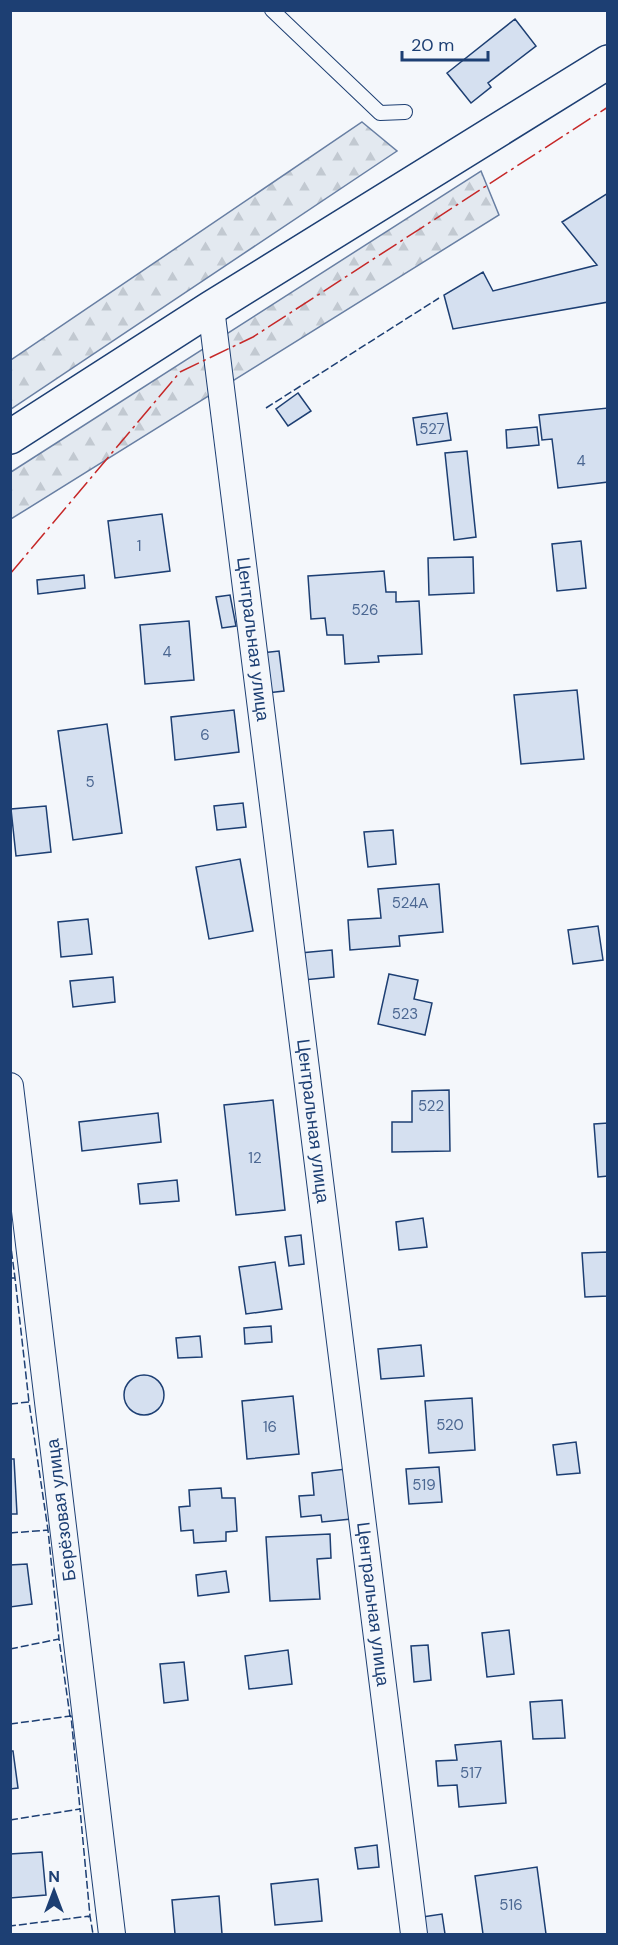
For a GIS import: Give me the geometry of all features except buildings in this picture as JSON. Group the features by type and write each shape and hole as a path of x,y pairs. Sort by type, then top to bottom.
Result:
{"street":[{"path":"10,437 212,308 608,62"},
{"name":"Центральная улица","path":"212,308 414,1935"},
{"name":"Берёзовая улица","path":"10,1086 112,1935"}],"lane":[{"path":"272,10 380,113 405,112"}],"green space":[{"path":"362,122 397,151 11,409 11,360"},
{"path":"481,171 499,215 11,519 11,472"}],"fence":[{"path":"266,408 439,298"},
{"path":"10,1240 15,1278"},
{"path":"10,1278 15,1278 29,1402"},
{"path":"10,1404 29,1402 48,1530"},
{"path":"10,1533 48,1530 59,1639"},
{"path":"10,1649 59,1639 70,1716"},
{"path":"10,1724 71,1716 79,1809"},
{"path":"10,1820 80,1809 90,1916 10,1926"},
{"path":"88,1917 90,1916 93,1934"}],"power":[{"path":"10,574 180,372 253,337 608,107"}]}
